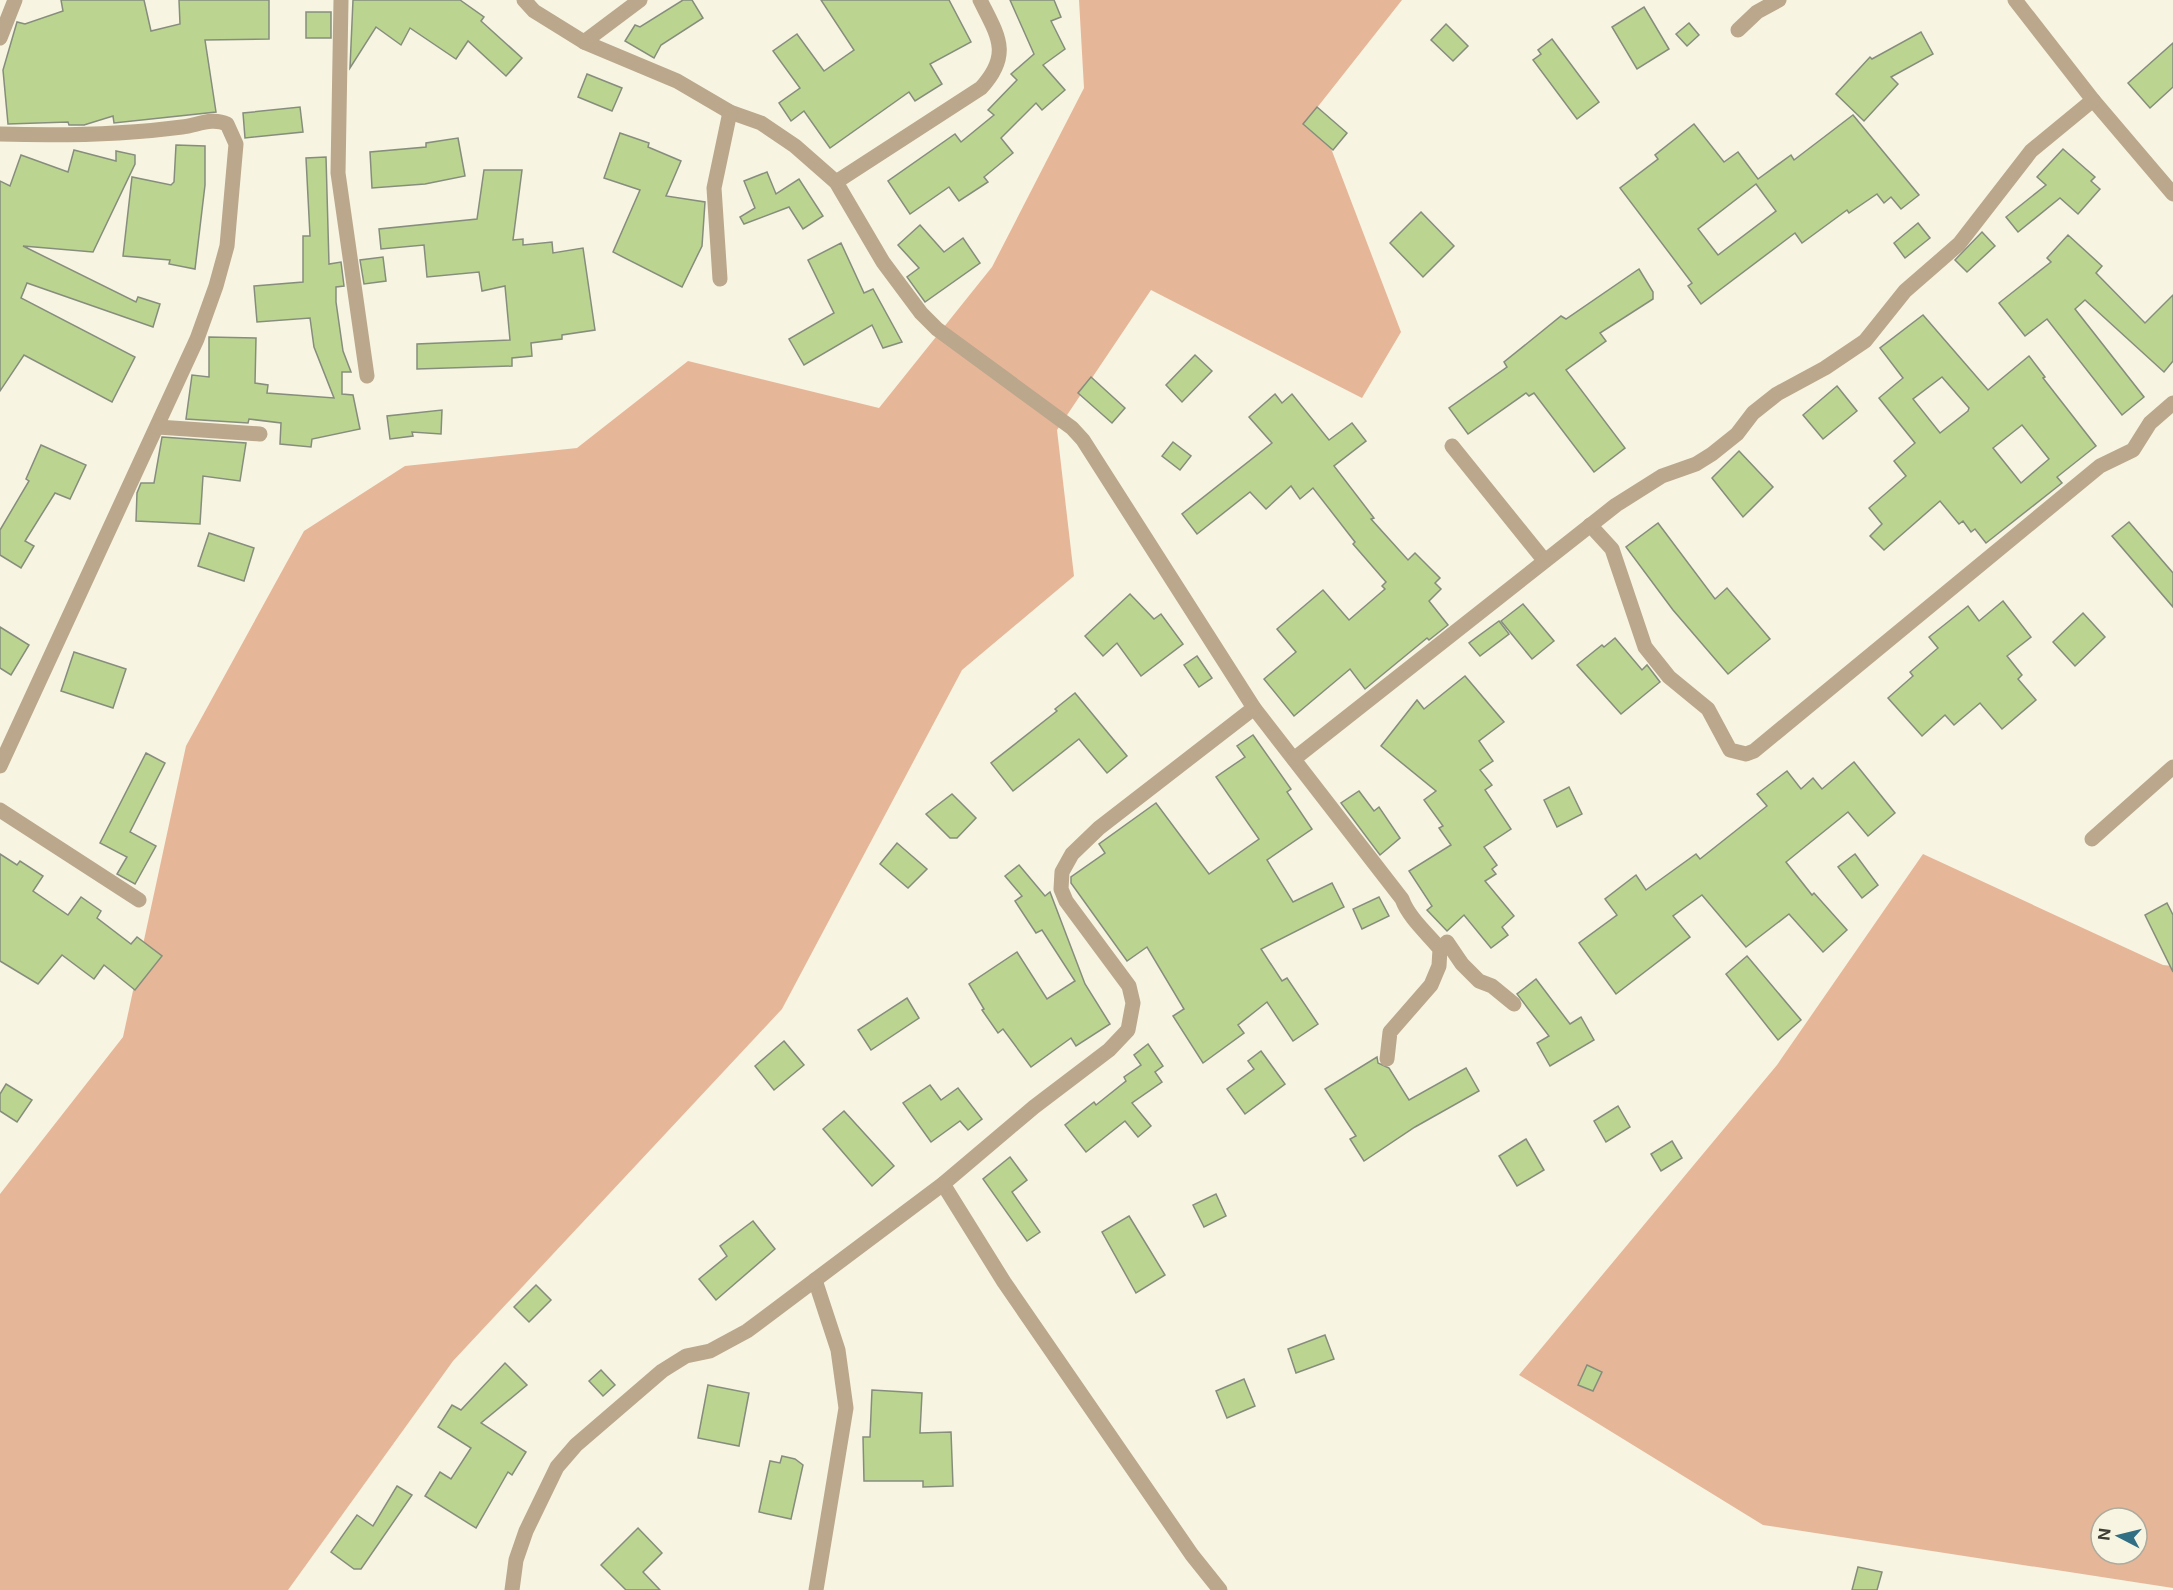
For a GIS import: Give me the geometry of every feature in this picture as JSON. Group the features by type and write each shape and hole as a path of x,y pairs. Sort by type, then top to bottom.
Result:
{"street":[{"path":"0,38 15,0"},
{"path":"341,0 338,173 367,376"},
{"path":"524,0 534,11 584,42 677,81 730,112 761,123 795,146 836,182 883,262 921,313 937,329 1072,428 1098,459 1254,708 1402,899 1407,913 1417,921 1440,949"},
{"path":"584,42 640,0"},
{"path":"836,182 981,88 996,72 1002,50 980,0"},
{"path":"1738,30 1757,12 1779,0"},
{"path":"2015,0 2093,100 2173,194"},
{"path":"1294,759 1616,505 1662,476 1696,464 1712,454 1737,435 1753,413 1777,394 1825,368 1864,341 1905,291 1959,244 2031,151 2093,100"},
{"path":"720,279 714,188 730,112"},
{"path":"0,134 79,136 184,127 218,120 227,124 236,144 227,246 216,286 197,339 0,766"},
{"path":"1590,525 1612,549 1644,647 1670,677 1708,709 1730,750 1746,754 1754,751 2100,466 2133,450 2150,423 2173,403"},
{"path":"158,427 260,434"},
{"path":"1452,446 1544,560"},
{"path":"512,1590 516,1560 526,1531 557,1467 576,1445 662,1371 686,1356 710,1351 729,1342 816,1280 943,1184 1034,1107 1109,1050 1128,1030 1133,1003 1129,986 1066,901 1061,889 1062,872 1072,854 1099,828 1254,708"},
{"path":"2092,839 2173,767"},
{"path":"0,810 139,900"},
{"path":"1387,1059 1390,1032 1431,985 1439,966 1440,949 1447,942 1462,964 1479,981 1491,986 1514,1004"},
{"path":"943,1184 1004,1282 1192,1555 1220,1590"},
{"path":"816,1280 838,1350 846,1408 816,1590"}],"shaded area":[{"path":"1079,0 1402,0 1316,109 1401,332 1362,398 1151,290 1057,430 1074,576 962,670 782,1009 453,1361 288,1590 0,1590 0,1194 123,1037 186,746 304,531 405,466 577,448 688,361 879,408 992,267 1084,88"},
{"path":"1923,854 2163,965 2173,966 2173,1588 1763,1525 1519,1375 1777,1065"}],"building":[{"path":"61,0 144,0 151,31 180,24 179,0 269,0 269,39 205,40 216,112 114,123 113,116 84,125 69,125 68,122 8,124 3,70 17,22 25,24 63,11"},
{"path":"353,0 460,0 484,17 481,21 522,58 506,76 468,41 456,59 410,28 401,45 376,27 350,68"},
{"path":"683,0 692,0 703,18 661,45 654,58 625,41 635,25 640,27"},
{"path":"821,0 949,0 971,42 930,64 942,84 915,101 909,92 830,148 804,111 791,121 779,103 800,88 773,51 797,34 824,71 854,50"},
{"path":"1010,0 1054,0 1061,17 1051,21 1065,49 1043,65 1065,90 1042,110 1036,103 1001,138 1013,153 984,177 988,182 959,201 949,187 910,214 888,181 955,134 961,142 994,115 988,110 1017,80 1011,74 1034,54"},
{"path":"1644,7 1669,49 1637,69 1612,27"},
{"path":"306,12 331,12 331,38 306,38"},
{"path":"1689,23 1699,35 1687,46 1676,34"},
{"path":"1446,24 1468,46 1453,61 1431,40"},
{"path":"1921,32 1933,54 1891,77 1898,84 1864,121 1836,94 1870,57 1872,59"},
{"path":"1552,39 1599,102 1577,119 1533,60 1541,54 1538,50"},
{"path":"2173,43 2173,87 2150,108 2128,83"},
{"path":"587,74 622,88 612,111 578,97"},
{"path":"300,107 303,132 245,138 243,113"},
{"path":"1317,107 1347,133 1333,150 1303,124"},
{"path":"1853,115 1919,195 1901,209 1891,197 1884,203 1877,194 1849,213 1847,210 1802,243 1795,233 1701,304 1688,286 1692,283 1620,188 1658,159 1655,155 1694,124 1724,162 1738,152 1758,179 1791,155 1794,160","holes":["1756,184 1776,211 1718,255 1698,229"]},
{"path":"620,133 649,143 648,147 681,161 666,196 705,202 702,246 682,287 613,252 640,190 604,178"},
{"path":"458,138 465,176 425,184 372,188 370,152 426,147 426,143"},
{"path":"176,145 205,146 205,185 195,269 169,264 170,260 123,256 132,177 171,185 174,182"},
{"path":"2063,149 2095,177 2091,181 2100,189 2078,214 2060,198 2018,232 2006,217 2046,185 2037,177"},
{"path":"74,150 116,161 116,151 135,155 135,164 93,252 23,246 136,302 138,297 160,304 153,327 27,283 21,298 135,357 112,402 24,355 0,391 0,181 10,186 21,155 68,172"},
{"path":"326,157 329,264 341,262 344,286 336,287 336,302 343,351 351,372 342,372 342,394 353,395 360,429 312,439 311,447 280,444 281,423 249,419 248,423 186,419 192,375 209,377 209,337 256,338 255,383 268,385 267,393 334,398 314,347 310,318 257,322 254,286 303,282 303,236 310,236 306,158"},
{"path":"484,170 522,170 513,240 523,239 523,245 552,242 553,253 583,248 595,330 562,335 562,339 531,343 532,356 512,358 512,366 417,369 417,344 510,340 505,286 482,291 479,272 427,277 424,245 381,249 379,229 477,219"},
{"path":"767,172 776,194 799,179 823,216 803,229 789,207 744,224 740,217 755,208 744,181"},
{"path":"1421,212 1454,246 1423,277 1390,243"},
{"path":"1918,223 1930,238 1905,258 1894,243"},
{"path":"920,225 944,252 963,238 980,263 925,302 907,277 919,268 898,245"},
{"path":"1982,232 1995,246 1967,272 1955,260"},
{"path":"2068,235 2102,266 2096,273 2145,323 2173,295 2173,361 2164,372 2085,300 2075,309 2144,397 2122,415 2047,319 2025,336 1999,303 2051,262 2047,258"},
{"path":"841,243 864,293 873,289 902,342 883,348 872,325 804,365 789,339 834,313 808,260"},
{"path":"383,257 386,281 364,284 360,260"},
{"path":"1639,269 1653,292 1653,299 1600,333 1606,341 1566,370 1625,448 1594,472 1534,393 1529,396 1526,393 1468,434 1449,408 1507,367 1504,362 1561,316 1566,319"},
{"path":"1923,315 1988,390 2029,356 2045,377 2043,378 2096,446 2057,477 2062,483 1986,543 1975,529 1971,532 1963,521 1959,524 1940,501 1884,550 1870,536 1882,524 1869,508 1906,476 1894,461 1915,443 1879,398 1903,378 1880,348","holes":["1942,377 1969,408 1940,433 1913,399","2022,425 2049,459 2021,483 1993,448"]},
{"path":"1195,355 1212,371 1182,402 1166,385"},
{"path":"1091,377 1125,408 1112,423 1078,393"},
{"path":"1837,386 1857,411 1823,439 1803,415"},
{"path":"1275,394 1282,403 1292,394 1329,440 1352,423 1366,441 1334,466 1374,518 1371,519 1408,560 1415,553 1440,578 1435,583 1441,589 1429,601 1448,625 1429,640 1427,638 1365,689 1350,669 1294,716 1264,679 1296,652 1277,629 1323,590 1349,620 1385,589 1382,586 1386,582 1353,544 1355,542 1313,488 1300,499 1291,486 1266,509 1250,492 1197,534 1182,514 1272,443 1249,417"},
{"path":"442,410 441,434 412,432 413,436 390,439 387,416"},
{"path":"162,437 246,443 240,481 203,476 200,524 136,521 137,493 141,483 154,483"},
{"path":"1173,442 1191,456 1180,470 1162,456"},
{"path":"41,445 86,465 70,499 55,493 25,541 34,546 21,568 0,555 0,530 29,481 26,479"},
{"path":"1739,451 1773,487 1743,517 1712,478"},
{"path":"2129,522 2173,573 2173,607 2112,536"},
{"path":"1658,523 1715,599 1727,588 1770,639 1728,674 1673,610 1626,547"},
{"path":"209,533 254,548 244,581 198,566"},
{"path":"1130,594 1154,619 1161,614 1183,644 1141,676 1117,643 1103,656 1085,636"},
{"path":"2003,601 2031,637 2007,656 2022,675 2018,679 2036,700 2002,729 1980,703 1954,725 1945,715 1922,736 1888,698 1913,676 1910,672 1938,648 1929,637 1968,606 1979,621"},
{"path":"1523,604 1554,641 1532,659 1501,621"},
{"path":"2083,613 2105,637 2075,666 2053,642"},
{"path":"1499,621 1509,634 1480,656 1469,643"},
{"path":"0,627 29,645 11,675 0,668"},
{"path":"1615,638 1642,670 1647,665 1660,682 1621,714 1577,665 1602,645 1604,647"},
{"path":"74,652 126,669 113,708 61,691"},
{"path":"1197,656 1212,678 1199,687 1184,665"},
{"path":"1465,676 1504,722 1479,741 1493,761 1480,770 1492,785 1485,790 1511,829 1484,847 1497,865 1492,869 1496,874 1485,881 1514,916 1502,927 1508,935 1491,948 1464,915 1447,931 1427,910 1432,906 1409,871 1451,845 1439,828 1443,826 1424,800 1436,791 1381,746 1417,700 1424,709"},
{"path":"1075,693 1127,756 1107,773 1079,739 1013,791 991,763 1057,711 1055,709"},
{"path":"1253,735 1291,789 1287,792 1312,829 1267,860 1293,902 1332,883 1344,907 1261,949 1282,981 1287,978 1318,1024 1293,1041 1267,1002 1238,1025 1244,1033 1203,1063 1173,1016 1184,1009 1147,947 1127,961 1071,883 1071,877 1105,853 1099,844 1156,803 1209,874 1259,839 1216,777 1245,757 1237,746"},
{"path":"146,753 165,763 130,832 156,846 135,884 117,874 127,857 100,843"},
{"path":"1854,762 1895,813 1868,836 1848,812 1786,862 1812,895 1814,893 1847,930 1823,952 1789,914 1746,947 1702,895 1673,916 1690,937 1616,994 1579,943 1617,915 1605,899 1636,875 1646,890 1696,854 1700,859 1767,806 1757,794 1787,771 1801,789 1813,778 1822,789"},
{"path":"1569,787 1582,814 1557,827 1544,800"},
{"path":"1359,791 1374,811 1379,807 1400,838 1380,855 1341,803"},
{"path":"952,794 976,818 957,838 950,838 926,814"},
{"path":"897,843 927,869 908,888 880,864"},
{"path":"0,854 17,865 20,861 43,876 33,891 68,915 81,897 101,911 97,918 131,944 137,937 162,956 135,990 104,965 94,979 62,955 38,984 0,961"},
{"path":"1855,854 1878,885 1862,898 1838,867"},
{"path":"1019,865 1045,896 1050,892 1085,984 1110,1024 1076,1046 1071,1038 1031,1067 1003,1029 998,1033 982,1010 984,1009 969,984 1017,952 1047,999 1075,981 1042,930 1036,933 1015,901 1022,896 1005,876"},
{"path":"1379,897 1389,916 1362,929 1353,909"},
{"path":"2167,903 2173,915 2173,972 2145,915"},
{"path":"1747,956 1801,1020 1778,1040 1726,974"},
{"path":"1536,979 1570,1024 1581,1017 1594,1040 1550,1066 1537,1043 1549,1036 1517,994"},
{"path":"907,998 919,1018 871,1050 858,1030"},
{"path":"784,1041 804,1065 774,1090 755,1066"},
{"path":"1148,1044 1163,1066 1155,1072 1162,1082 1132,1103 1151,1126 1138,1137 1125,1121 1086,1152 1065,1125 1094,1102 1096,1105 1126,1081 1124,1077 1141,1065 1134,1055"},
{"path":"1261,1051 1285,1084 1245,1114 1227,1089 1254,1069 1248,1061"},
{"path":"1377,1057 1378,1063 1389,1068 1409,1100 1466,1068 1479,1091 1415,1127 1364,1161 1350,1139 1356,1136 1325,1089"},
{"path":"6,1084 32,1100 17,1122 0,1111 0,1094"},
{"path":"930,1085 941,1100 958,1088 982,1119 968,1130 960,1121 931,1142 903,1103"},
{"path":"1618,1106 1630,1127 1606,1142 1594,1121"},
{"path":"844,1111 894,1166 872,1186 823,1129"},
{"path":"1526,1139 1544,1170 1517,1186 1499,1156"},
{"path":"1672,1141 1682,1158 1661,1171 1651,1154"},
{"path":"1010,1157 1027,1180 1012,1192 1040,1232 1027,1241 983,1179"},
{"path":"1216,1194 1226,1216 1204,1227 1193,1205"},
{"path":"1129,1216 1165,1275 1136,1293 1102,1232"},
{"path":"753,1221 775,1249 716,1300 699,1279 727,1256 720,1246"},
{"path":"536,1285 551,1300 529,1322 514,1307"},
{"path":"1325,1335 1334,1359 1296,1373 1288,1349"},
{"path":"505,1363 527,1385 481,1423 526,1452 512,1475 508,1472 476,1528 425,1496 440,1472 451,1479 471,1448 438,1427 452,1405 461,1410"},
{"path":"1587,1365 1602,1372 1593,1391 1578,1385"},
{"path":"601,1370 615,1385 603,1396 589,1381"},
{"path":"1244,1379 1255,1406 1227,1418 1216,1391"},
{"path":"708,1385 749,1393 739,1446 698,1438"},
{"path":"872,1390 922,1393 920,1433 951,1432 953,1486 923,1487 923,1481 864,1481 863,1437 870,1437"},
{"path":"782,1456 795,1459 803,1465 791,1519 759,1512 770,1461 780,1463"},
{"path":"397,1486 412,1495 361,1569 354,1569 331,1552 357,1515 373,1526"},
{"path":"638,1528 662,1553 643,1572 660,1590 626,1590 601,1565"},
{"path":"1858,1567 1882,1572 1877,1590 1852,1590"}]}
